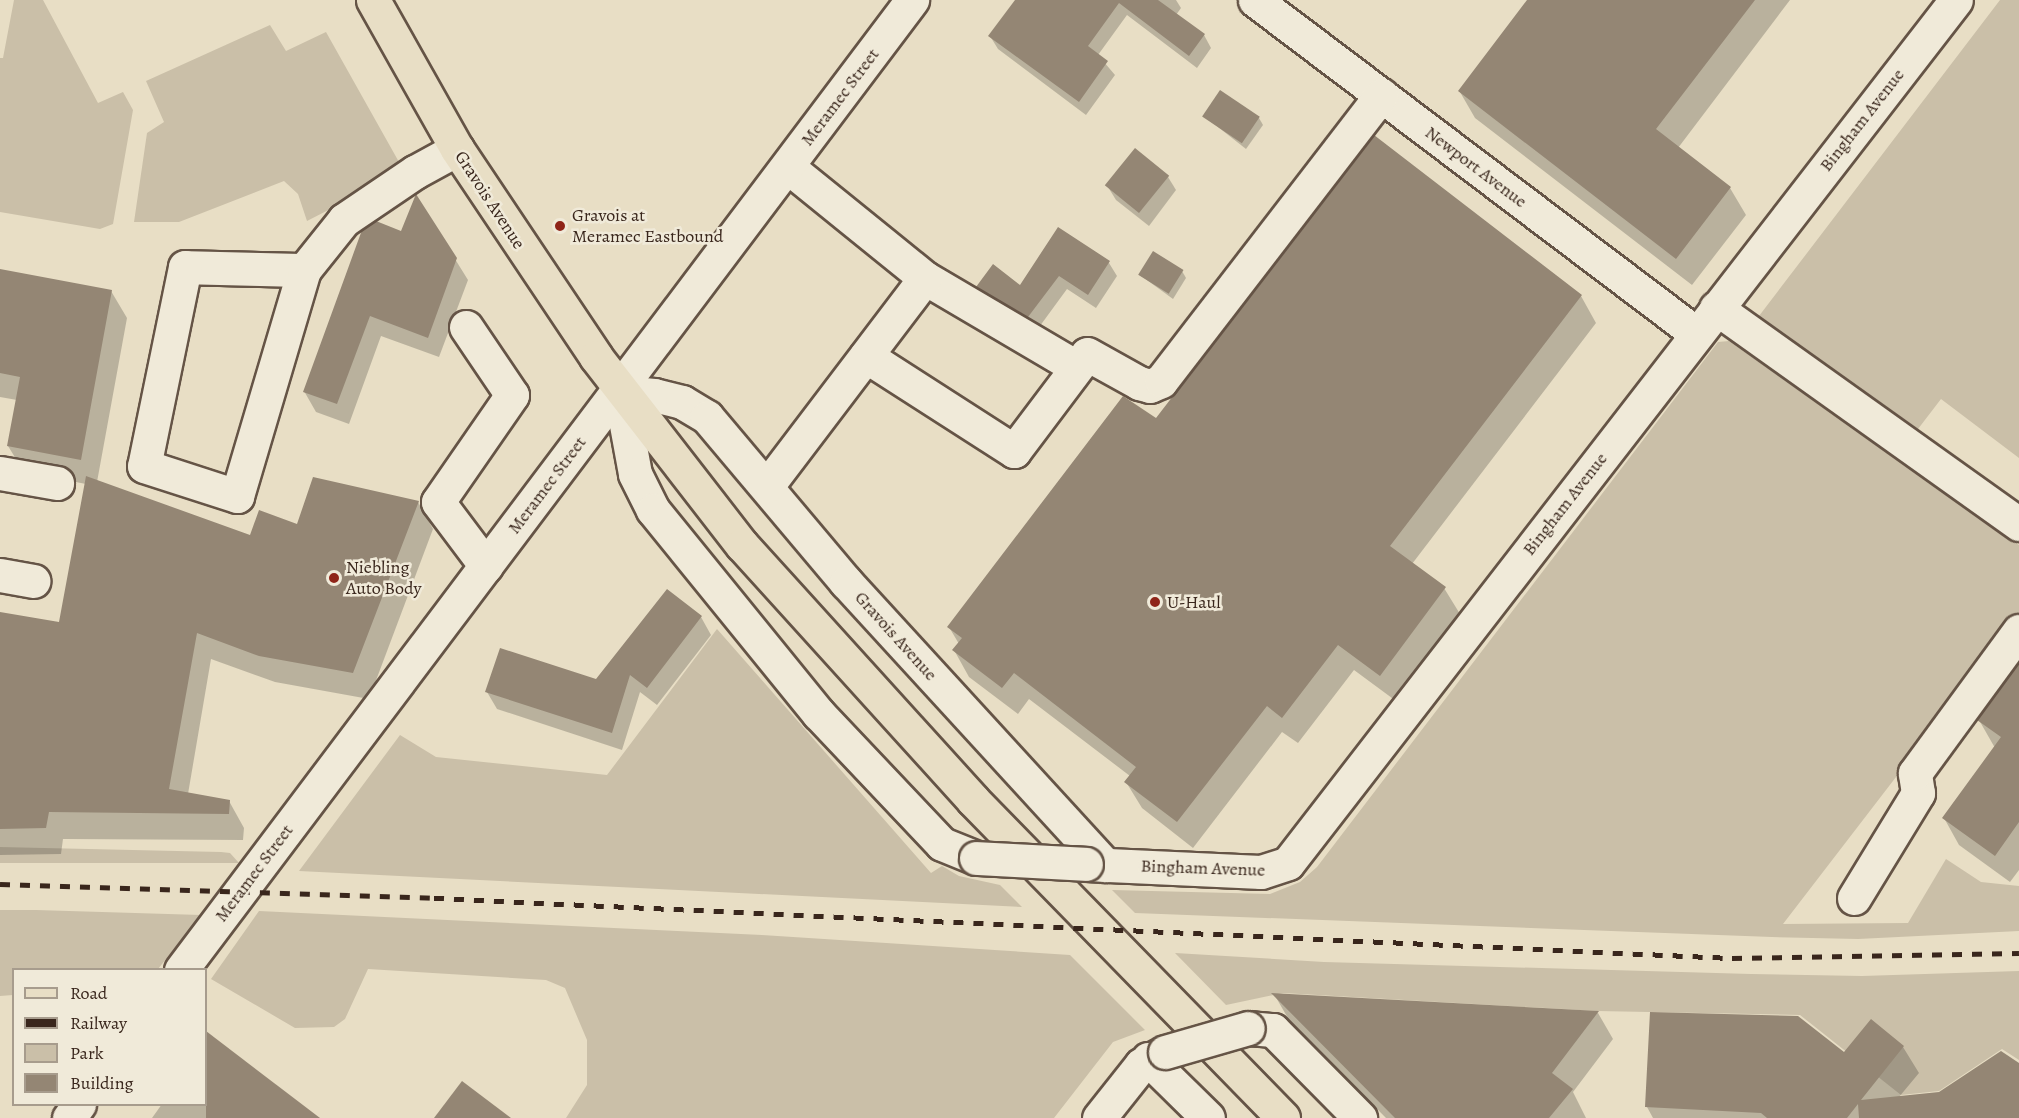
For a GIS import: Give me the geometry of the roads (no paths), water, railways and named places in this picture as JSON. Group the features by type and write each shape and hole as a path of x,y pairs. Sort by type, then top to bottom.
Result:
{"main road":[{"name":"Gravois Avenue","path":"373,0 457,149 620,392 742,545 867,687 1283,1118"}],"street":[{"name":"Meramec Street","path":"182,968 620,392 912,0"},
{"name":"Newport Avenue","path":"1255,0 1696,334"},
{"name":"Bingham Avenue","path":"1095,864 1261,872 1288,863 1956,0"},
{"path":"866,356 1014,451 1087,354 1138,383 1150,386 1161,381 1381,95"},
{"path":"304,270 185,267 144,466 237,496 304,270 344,220 415,172 457,149"},
{"path":"788,167 925,278 1076,366"},
{"path":"767,486 925,278"},
{"path":"1716,308 2019,524"},
{"path":"466,327 512,395 438,502 486,566"},
{"name":"Gravois Avenue","path":"620,392 654,395 682,402 707,417 846,582 1095,864 976,858 942,844 826,721 653,510 636,474 620,392"},
{"path":"0,473 57,483"},
{"path":"0,575 33,581"},
{"path":"1854,898 1918,793 1916,773 2019,631"},
{"path":"1099,1118 1157,1056 1248,1028 1273,1030 1360,1118"},
{"path":"1157,1056 1208,1118"},
{"path":"69,1118 78,1106"}],"railway":[{"path":"0,884 434,898 1732,958 2019,953"}],"place":[{"name":"Gravois at Meramec Eastbound","path":"560,226"},
{"name":"Niebling Auto Body","path":"334,578"},
{"name":"U-Haul","path":"1155,602"}]}
